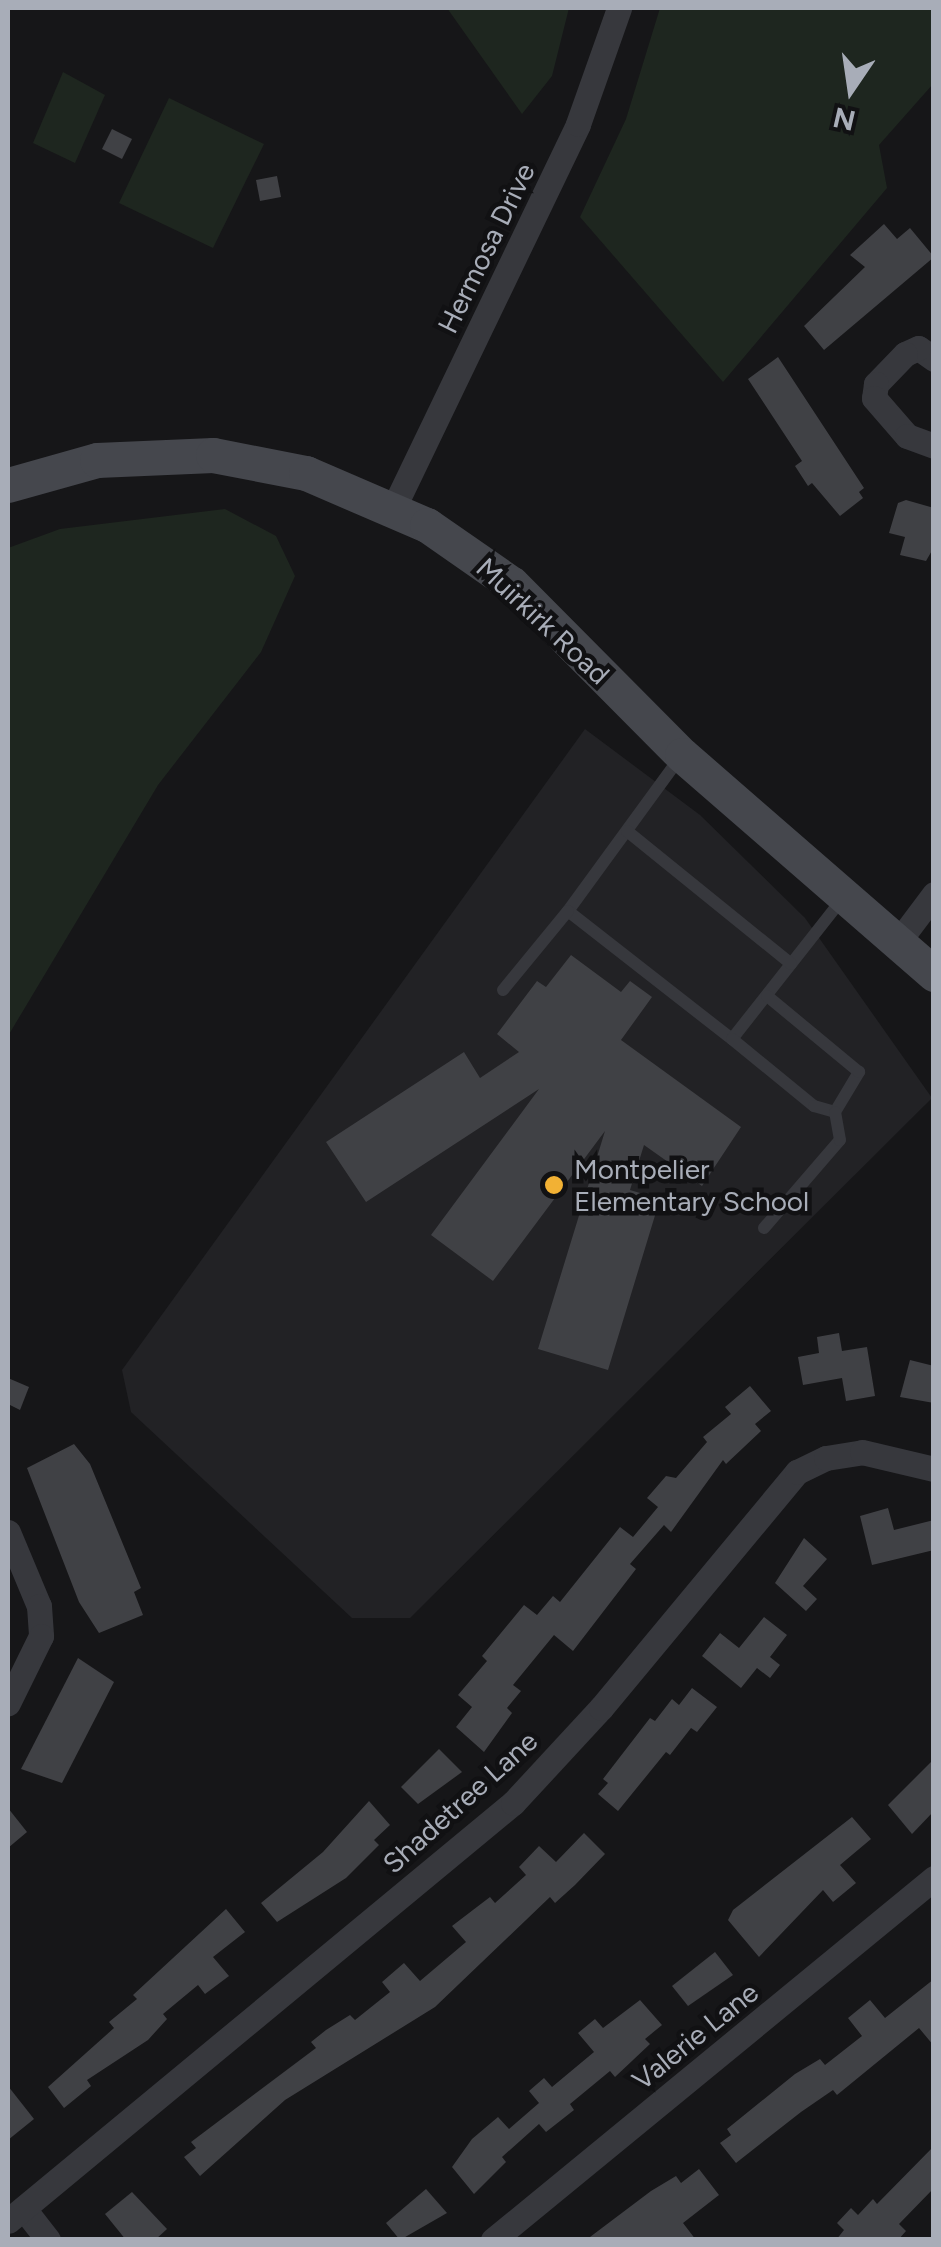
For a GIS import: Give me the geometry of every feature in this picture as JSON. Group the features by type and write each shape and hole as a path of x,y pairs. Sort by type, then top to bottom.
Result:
{"main road":[{"name":"Muirkirk Road","path":"8,485 97,460 213,454 306,473 393,509 449,538 512,584 682,755 895,946 934,974"}],"street":[{"name":"Hermosa Drive","path":"393,509 578,124 619,8"},
{"path":"934,359 918,348 906,354 876,384 874,398 899,430 934,446"},
{"path":"895,946 934,894"},
{"name":"Shadetree Lane","path":"16,2215 513,1803 601,1708 768,1500 797,1472 862,1452 934,1469"},
{"path":"8,1532 39,1606 41,1636 8,1703"},
{"name":"Valerie Lane","path":"493,2240 934,1878"},
{"path":"16,2215 48,2240"}],"lane":[{"path":"502,990 568,911 682,755"},
{"path":"626,831 791,964"},
{"path":"732,1039 842,899"},
{"path":"568,911 814,1106 834,1112"},
{"path":"764,1228 840,1140 834,1112 859,1072 767,996"}],"shaded area":[{"path":"447,8 569,8 552,76 522,114"},
{"path":"660,8 933,8 933,84 879,145 887,188 723,382 580,217 626,119"},
{"path":"63,72 105,95 75,163 33,143"},
{"path":"169,98 264,144 213,248 119,203"},
{"path":"225,509 276,536 295,576 261,652 158,785 8,1036 8,548 60,529"},
{"path":"585,729 700,815 805,918 932,1098 410,1618 352,1618 131,1412 122,1370"}],"building":[{"path":"112,129 132,139 122,159 102,149"},
{"path":"277,176 281,197 260,201 256,180"},
{"path":"884,224 897,239 910,228 934,257 824,350 804,326 865,267 850,255"},
{"path":"778,357 864,488 859,492 863,498 840,516 812,483 808,486 795,466 802,461 748,379"},
{"path":"906,500 934,508 934,547 926,561 900,555 905,537 889,533 898,503"},
{"path":"571,955 621,992 630,981 652,997 621,1040 741,1127 702,1186 644,1145 630,1190 660,1199 608,1370 538,1349 605,1131 493,1281 431,1235 539,1089 366,1202 326,1142 464,1052 480,1078 519,1052 497,1034 537,981 546,987"},
{"path":"839,1333 842,1351 867,1347 875,1396 846,1401 842,1378 803,1385 798,1357 819,1353 817,1337"},
{"path":"910,1360 934,1366 934,1403 900,1397"},
{"path":"8,1378 29,1387 20,1410 8,1404"},
{"path":"750,1386 771,1411 755,1424 761,1431 726,1464 723,1460 671,1532 664,1525 630,1564 636,1569 573,1651 554,1635 513,1685 521,1691 507,1708 512,1713 484,1752 456,1727 472,1707 458,1695 487,1661 482,1656 524,1605 537,1615 553,1596 560,1602 620,1527 633,1537 658,1507 647,1498 666,1476 676,1478 707,1442 703,1437 731,1414 725,1407"},
{"path":"74,1444 90,1464 141,1588 134,1592 143,1615 99,1633 79,1602 27,1468"},
{"path":"888,1508 894,1530 934,1520 934,1550 872,1565 860,1516"},
{"path":"804,1538 827,1559 803,1586 817,1599 806,1611 775,1583"},
{"path":"764,1617 787,1635 770,1657 780,1665 770,1678 757,1668 741,1688 702,1656 720,1633 739,1648"},
{"path":"78,1658 114,1682 62,1783 21,1769"},
{"path":"692,1688 717,1707 697,1732 691,1728 670,1755 666,1752 618,1811 598,1794 608,1783 603,1779 650,1718 655,1721 672,1699 679,1705"},
{"path":"439,1749 462,1772 418,1804 401,1787"},
{"path":"934,1759 934,1811 912,1834 888,1805"},
{"path":"369,1801 390,1825 374,1840 379,1845 346,1878 277,1922 261,1903 323,1852"},
{"path":"8,1808 27,1832 8,1848"},
{"path":"852,1817 871,1839 840,1865 856,1883 833,1902 823,1890 759,1957 728,1920 733,1910"},
{"path":"584,1833 605,1854 555,1903 550,1897 435,2007 285,2100 200,2176 184,2157 196,2148 191,2142 316,2048 311,2042 326,2030 350,2015 355,2020 390,1992 382,1982 404,1963 420,1981 466,1942 452,1926 490,1897 495,1903 526,1875 519,1867 539,1846 556,1862"},
{"path":"226,1909 245,1932 213,1957 229,1976 205,1994 198,1985 163,2014 167,2019 148,2040 87,2080 91,2086 64,2108 48,2087 114,2028 109,2022 137,1999 133,1995"},
{"path":"715,1952 733,1975 688,2006 672,1986"},
{"path":"934,1979 934,2046 919,2028 837,2095 833,2090 736,2163 720,2143 731,2135 727,2129 795,2074 820,2059 825,2065 862,2036 848,2018 870,2000 885,2018"},
{"path":"640,2000 662,2025 645,2039 650,2044 615,2077 610,2071 570,2104 574,2110 546,2132 539,2124 502,2157 506,2162 474,2194 452,2167 472,2139 498,2117 509,2129 539,2103 529,2091 544,2078 552,2087 594,2052 578,2033 595,2019 603,2028"},
{"path":"8,2086 34,2119 8,2140"},
{"path":"934,2146 934,2188 899,2224 906,2231 898,2240 836,2240 844,2230 837,2223 851,2208 858,2215 873,2199 877,2204"},
{"path":"699,2169 719,2195 683,2223 696,2240 586,2240 651,2191 676,2176 681,2183"},
{"path":"426,2189 447,2213 400,2240 386,2223"},
{"path":"132,2192 167,2229 155,2240 126,2240 105,2214"}],"place":[{"name":"Montpelier Elementary School","path":"554,1185"}]}
